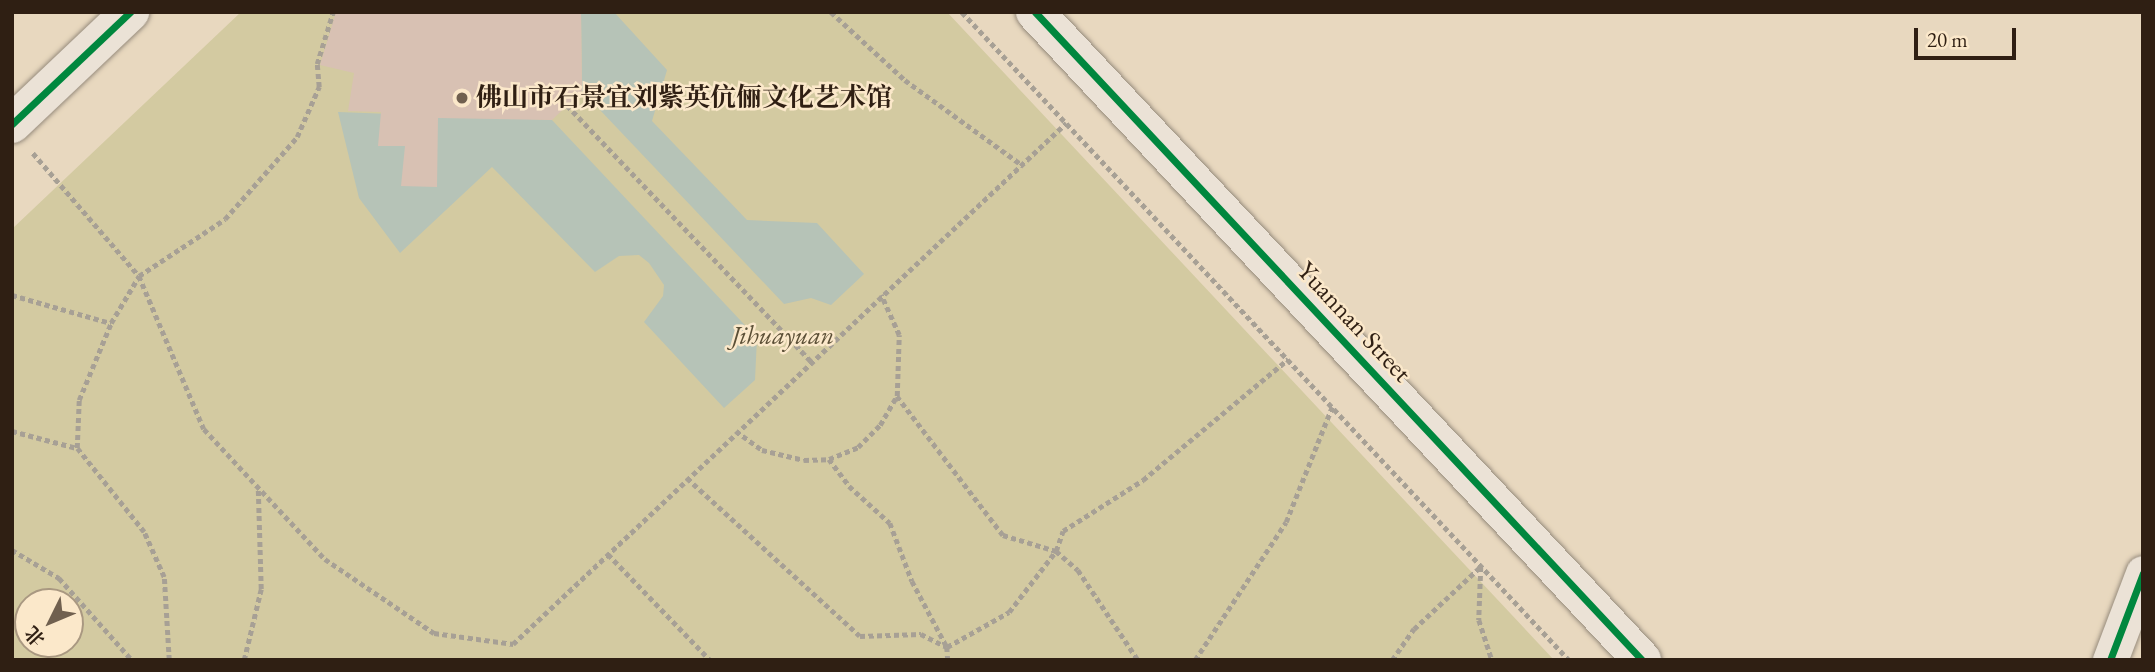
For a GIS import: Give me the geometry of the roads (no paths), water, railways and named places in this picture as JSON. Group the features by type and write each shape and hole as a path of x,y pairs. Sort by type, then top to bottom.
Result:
{"street":[{"path":"19,135 130,12"},
{"name":"Yuannan Street","path":"1035,12 1642,660"},
{"path":"2110,660 2143,573"}],"place":[{"name":"佛山市石景宜刘紫英伉俪文化艺术馆","path":"462,98"}],"park label":[{"name":"Jihuayuan","path":"783,336"}]}
